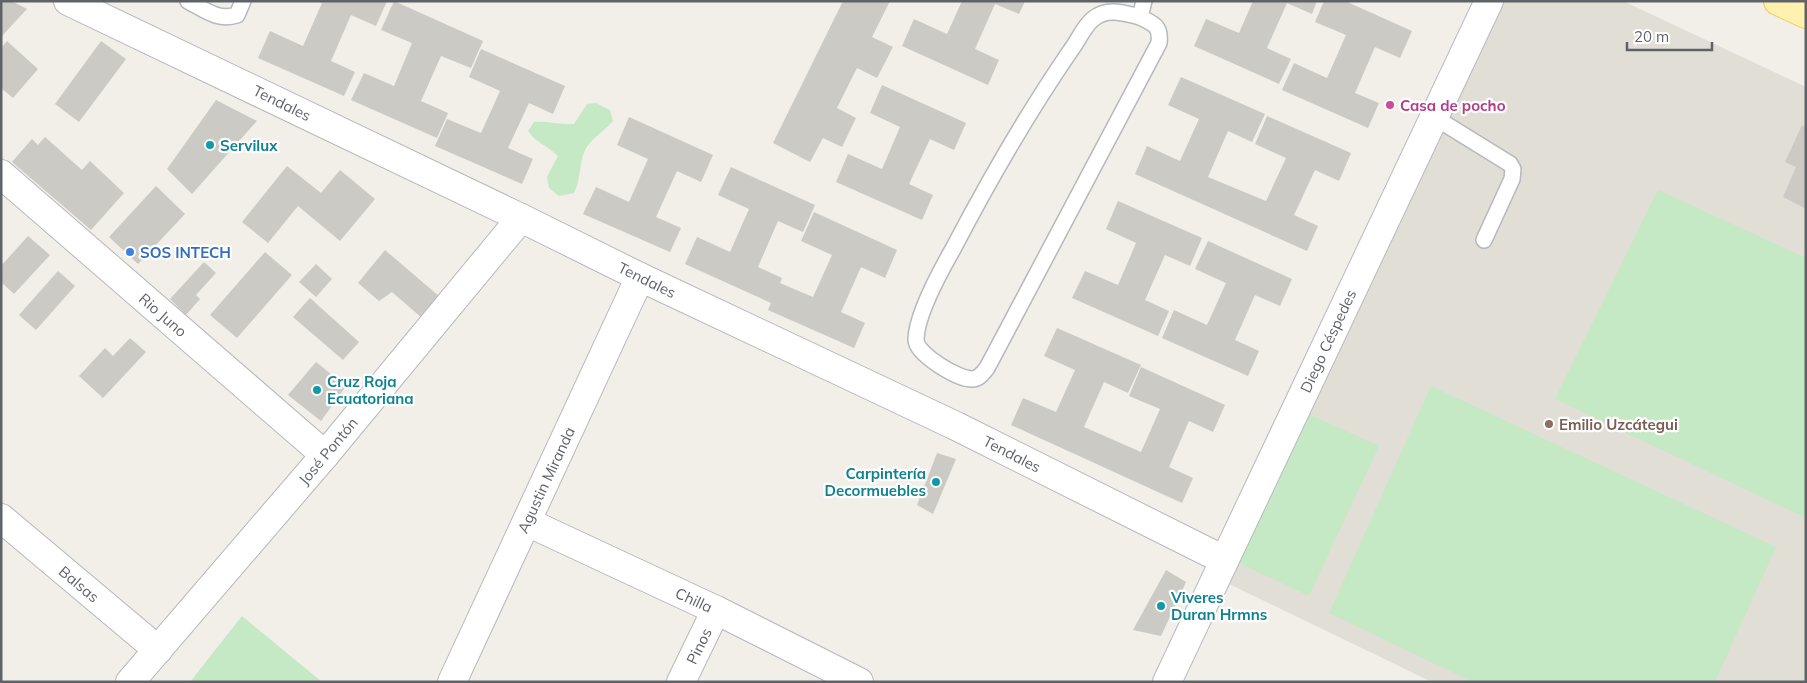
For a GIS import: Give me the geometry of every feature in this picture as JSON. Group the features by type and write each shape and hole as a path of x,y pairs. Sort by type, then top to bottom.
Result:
{"main road":[{"path":"1778,1 1806,14"}],"street":[{"name":"Tendales","path":"68,1 640,277 956,426 1224,560"},
{"name":"Diego Céspedes","path":"1167,682 1489,1"},
{"name":"Rio Juno","path":"1,174 325,456"},
{"name":"José Pontón","path":"130,682 325,456 521,218"},
{"name":"Agustin Miranda","path":"452,682 640,277"},
{"name":"Balsas","path":"1,518 158,650"},
{"name":"Chilla","path":"527,522 716,610 859,682"},
{"name":"Pinos","path":"681,682 716,610"}],"lane":[{"path":"188,1 216,16 226,18 237,14 243,1"},
{"path":"1140,17 1144,1"},
{"path":"1109,12 1140,17 1156,25 1161,32 1159,43 987,368 980,376 972,379 950,370 923,355 916,342 918,326 938,277 995,169 1041,94 1093,19 1109,12"},
{"path":"1434,117 1510,164 1514,169 1512,179 1484,240"}],"shaded area":[{"name":"Emilio Uzcátegui","path":"1498,1 1623,1 1806,87 1806,682 1432,682 1219,579"}],"green space":[{"path":"596,103 610,110 613,121 585,150 574,193 559,196 549,188 547,177 558,156 534,138 528,131 534,122 574,124 587,104"},
{"path":"1658,190 1806,258 1806,518 1555,399"},
{"path":"1431,386 1776,547 1715,682 1473,682 1329,613"},
{"path":"1302,411 1379,446 1309,596 1233,560"},
{"path":"242,616 322,682 190,682"}],"building":[{"path":"1,1 12,1 27,9 1,37"},
{"path":"318,1 387,1 376,26 351,15 331,61 355,72 344,96 258,58 270,31 303,46 322,3"},
{"path":"394,1 483,41 471,68 441,56 421,101 448,113 437,138 351,100 364,73 394,86 412,43 381,30"},
{"path":"843,1 890,1 872,37 893,47 877,78 857,68 837,108 856,118 842,147 823,138 810,162 773,143"},
{"path":"962,1 1025,1 1019,14 995,4 975,49 999,60 988,85 902,46 914,19 947,34"},
{"path":"1253,1 1317,1 1312,14 1287,3 1267,48 1291,59 1279,84 1194,46 1206,19 1239,33"},
{"path":"1324,1 1345,1 1412,31 1400,58 1375,47 1355,93 1379,103 1368,128 1282,90 1294,63 1327,78 1346,35 1315,22"},
{"path":"7,41 38,69 13,98 1,88 1,48"},
{"path":"101,41 126,59 79,122 55,104"},
{"path":"481,49 565,86 553,114 529,103 508,148 533,159 522,184 435,146 447,119 481,133 500,91 469,77"},
{"path":"1181,77 1265,114 1252,142 1228,131 1208,177 1266,201 1286,158 1255,144 1267,116 1351,153 1339,181 1315,170 1294,215 1318,226 1307,251 1135,174 1147,146 1180,161 1199,119 1168,105"},
{"path":"882,85 966,123 954,150 930,139 909,184 933,195 922,220 836,182 848,154 882,169 900,127 870,113"},
{"name":"Servilux","path":"216,100 257,121 192,194 167,169"},
{"path":"629,117 713,155 701,182 677,171 656,217 681,228 670,252 583,214 596,187 629,202 648,159 617,145"},
{"path":"1802,125 1806,128 1806,209 1783,197 1796,167 1785,162"},
{"path":"45,137 82,170 90,161 124,193 91,230 12,162 32,139 38,145"},
{"path":"287,166 321,193 340,170 375,199 340,241 298,206 268,243 242,222"},
{"path":"731,167 815,205 803,232 778,221 758,267 782,278 780,283 813,297 832,255 801,241 814,212 897,250 885,278 861,267 841,312 865,323 854,348 768,310 771,303 685,264 697,237 730,252 749,209 718,195"},
{"path":"156,186 185,214 138,264 109,237"},
{"path":"1118,201 1202,238 1190,266 1165,255 1145,300 1169,311 1158,336 1072,298 1085,271 1118,285 1136,243 1106,229"},
{"path":"28,236 50,255 14,294 1,282 1,266"},
{"path":"1208,241 1292,279 1280,306 1255,295 1235,340 1259,351 1248,376 1162,338 1174,310 1207,325 1226,283 1195,269"},
{"path":"385,250 440,297 422,318 392,292 379,301 358,283"},
{"path":"265,252 292,275 237,338 210,315"},
{"path":"204,262 216,273 196,295 200,299 186,315 170,299"},
{"path":"316,264 332,279 316,297 299,282"},
{"path":"58,271 75,286 36,330 19,315"},
{"path":"310,298 359,342 343,360 293,317"},
{"path":"1057,328 1141,365 1128,393 1104,382 1084,427 1141,452 1160,409 1129,396 1141,367 1225,405 1213,432 1189,421 1169,467 1193,478 1182,503 1011,425 1023,398 1056,412 1075,370 1044,356"},
{"path":"130,338 146,352 103,398 79,376 105,348 113,356"},
{"name":"Cruz Roja Ecuatoriana","path":"316,362 346,386 321,421 288,395"},
{"name":"Carpintería Decormuebles","path":"937,453 956,459 933,514 917,505"},
{"name":"Viveres Duran Hrmns","path":"1166,570 1186,582 1161,636 1133,630"}],"place":[{"name":"Casa de pocho","path":"1390,105"},
{"name":"Servilux","path":"210,145"},
{"name":"SOS INTECH","path":"130,252"},
{"name":"Cruz Roja Ecuatoriana","path":"317,390"},
{"name":"Emilio Uzcátegui","path":"1549,424"},
{"name":"Carpintería Decormuebles","path":"936,482"},
{"name":"Viveres Duran Hrmns","path":"1161,606"}]}
